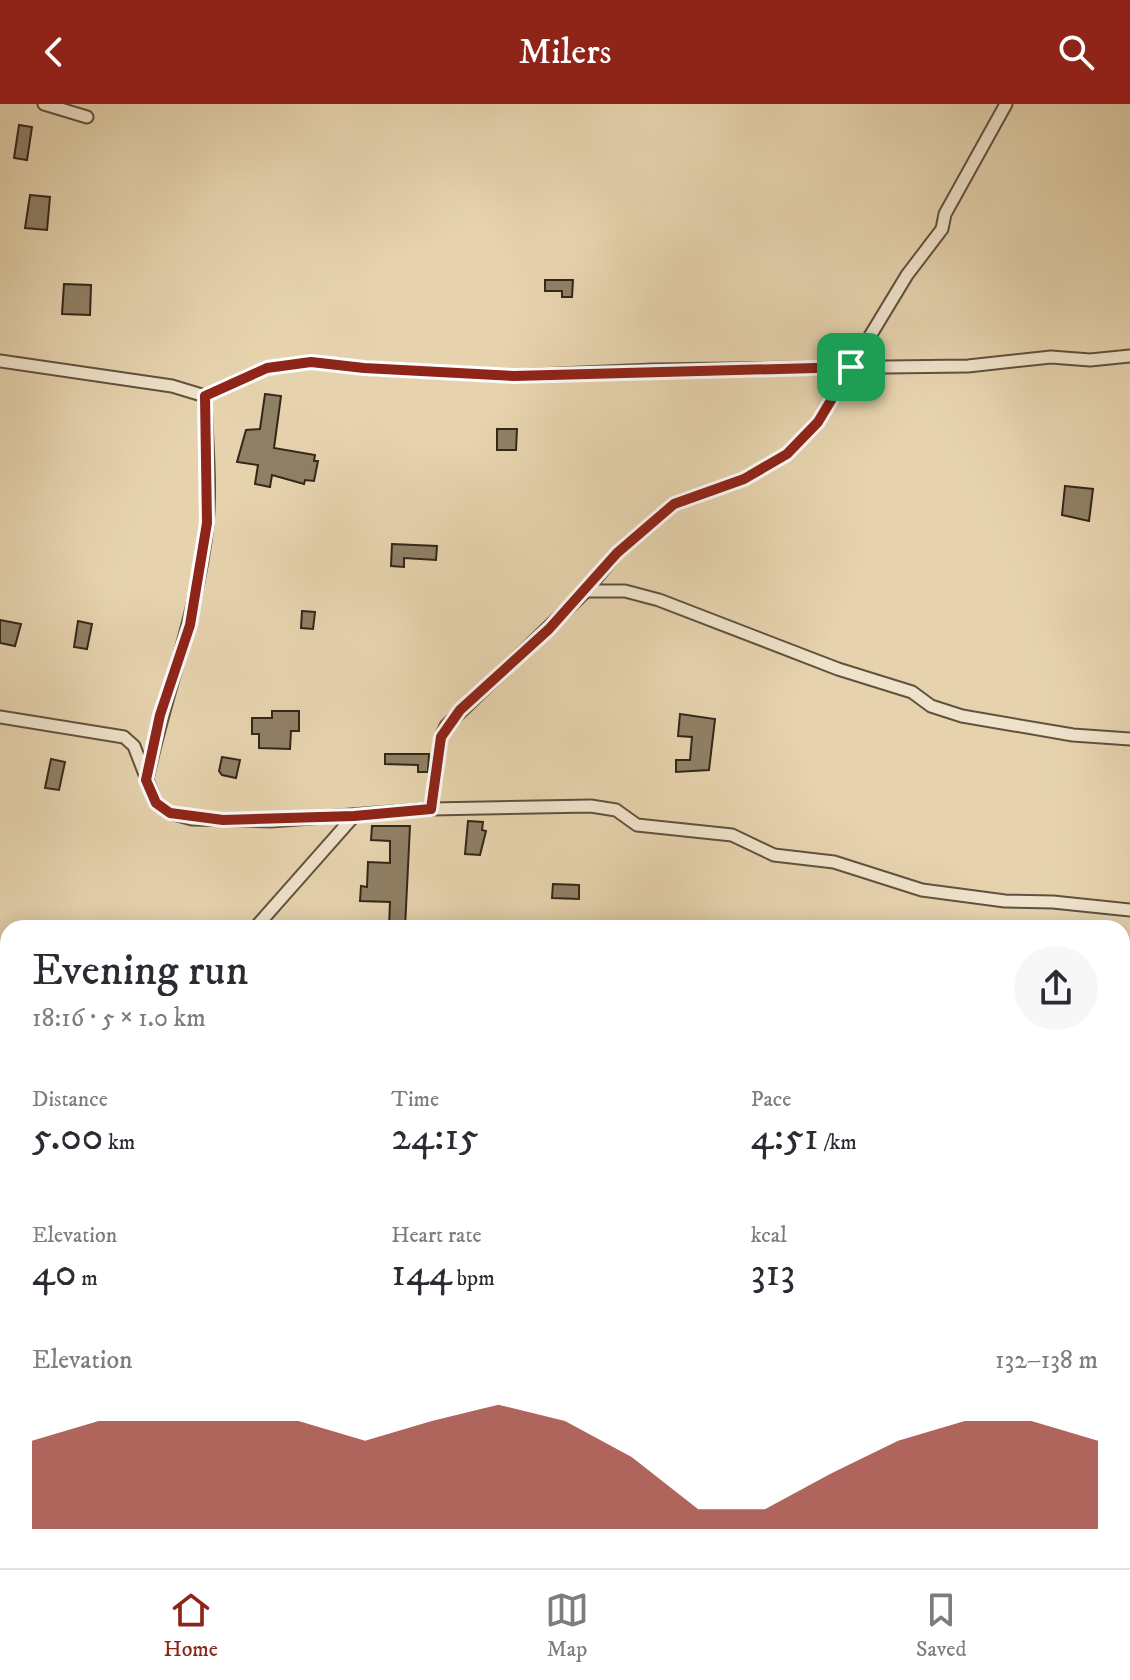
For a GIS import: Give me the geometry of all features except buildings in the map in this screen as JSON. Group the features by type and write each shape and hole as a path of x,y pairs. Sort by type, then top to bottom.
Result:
{"street":[{"path":"44,104 87,117"},
{"path":"431,809 441,737 446,726 586,591 617,553 674,504 744,479 787,454 818,422 899,293 907,275 942,229 945,214 1006,104"},
{"path":"0,361 172,386 205,396 267,368 311,362 514,376 968,366 1051,357 1090,360 1130,356"},
{"path":"146,780 160,715 190,625 207,523 205,396"},
{"path":"586,591 625,591 659,600 838,669 912,692 931,706 962,716 1073,735 1130,739"},
{"path":"0,717 124,737 134,746 156,803 170,813 192,819 271,821 431,809 591,806 616,810 637,825 732,835 774,855 834,862 922,890 1005,901 1053,902 1130,910"},
{"path":"262,920 354,816"}],"route":[{"path":"311,362 514,376 851,367 818,422 787,454 744,479 674,504 617,553 549,629 460,710 441,737 431,809 271,821 223,820 192,819 170,813 156,803 146,780 160,715 190,625 207,523 205,396 240,384 267,368 311,362"}]}
